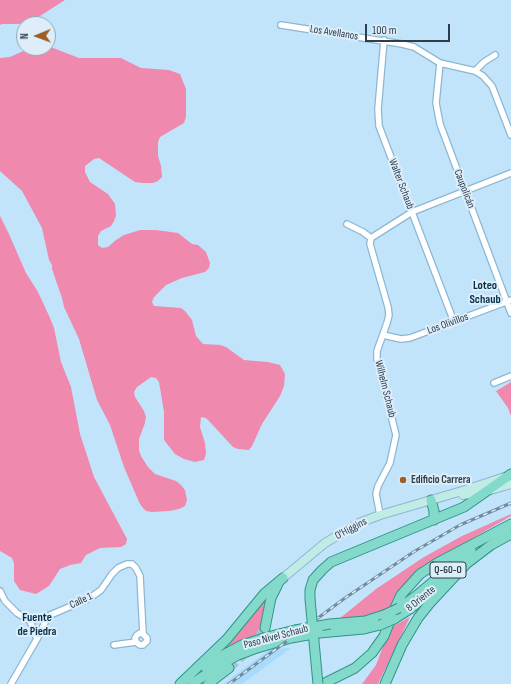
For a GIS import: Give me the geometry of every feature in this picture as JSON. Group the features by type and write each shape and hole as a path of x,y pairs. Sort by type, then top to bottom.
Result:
{"main road":[{"name":"O'Higgins","path":"283,578 335,536 359,523 511,474"},
{"path":"318,684 310,590 313,580 322,570 331,562 470,504 511,474"},
{"name":"O'Higgins","path":"431,500 490,490 511,484"},
{"path":"431,500 434,511 434,520"},
{"name":"8 Oriente","path":"340,624 365,621 399,608 416,596 475,547 496,532 511,524"},
{"path":"323,684 355,668 372,653 384,636 401,595 420,574 437,563 496,532"},
{"name":"8 Oriente","path":"319,633 359,630 380,625 394,619 416,604 470,560 511,534"},
{"path":"385,684 402,645 418,618 470,560"},
{"path":"180,684 227,639 259,599 283,578"},
{"path":"264,628 274,591 283,578"},
{"path":"259,599 265,601 270,606"},
{"name":"Paso Nivel Schaub","path":"216,664 293,634 330,624 340,624"},
{"name":"Paso Nivel Schaub","path":"293,634 319,633"},
{"name":"Q-60-O","path":"180,684 216,664"},
{"name":"Q-60-O","path":"192,684 216,664"},
{"path":"208,684 229,668"}],"street":[{"name":"Los Avellanos","path":"281,25 384,40 414,47 440,62 475,71"},
{"name":"Walter Schaub","path":"384,40 378,120 381,132 454,322"},
{"path":"495,56 481,64 475,71 483,76 492,86 511,135"},
{"name":"Caupolicán","path":"440,62 436,102 438,117 465,191 509,301 511,313"},
{"path":"347,224 371,238 412,212 511,173"},
{"name":"Wilhelm Schaub","path":"371,238 371,247 389,311 389,318 377,351 377,359 396,435 390,463 378,486 376,494 380,515"},
{"name":"Los Olivillos","path":"383,335 401,339 407,338 509,301"},
{"path":"494,383 511,376"},
{"name":"Calle 1","path":"48,616 90,598 101,590 118,568 127,564 132,564 140,576 143,634"},
{"path":"0,591 6,602 17,613 30,621 37,639"},
{"path":"30,621 48,616"},
{"path":"11,684 37,639 48,616"},
{"path":"114,645 136,642 140,645 145,643 147,638 140,633 135,638 136,642"}],"shaded area":[{"path":"0,0 65,0 40,16 16,16 16,24 0,25"},
{"path":"56,49 79,58 121,58 141,68 169,70 180,74 186,89 186,117 184,123 160,137 158,142 158,156 162,177 158,181 153,183 135,182 99,158 94,159 85,166 85,172 90,182 108,194 115,204 116,216 114,221 111,226 101,231 98,236 98,245 102,248 108,247 124,235 140,230 156,230 178,233 192,244 198,245 206,252 210,263 209,268 205,272 182,278 166,285 154,297 152,302 154,306 181,308 185,311 192,320 196,336 203,344 220,345 226,347 244,360 268,362 280,365 285,374 284,386 280,396 262,424 249,450 233,447 206,418 201,417 200,427 205,443 206,454 204,460 195,462 184,459 175,454 164,440 164,412 159,382 156,378 151,377 137,387 134,392 135,397 146,417 139,439 139,450 141,456 148,467 155,474 176,481 185,490 187,500 185,506 179,509 169,511 146,511 139,502 124,467 110,425 97,400 79,339 64,307 52,265 49,260 42,228 22,191 0,171 0,58 10,57 16,54 16,56 56,56"},
{"path":"0,216 26,273 38,292 54,328 61,362 71,387 80,434 94,477 127,539 126,544 121,547 100,548 86,555 81,563 60,569 49,586 36,594 20,590 14,581 14,563 12,558 0,551"},
{"path":"511,382 511,416 508,408 496,391"},
{"path":"511,514 511,516 418,570 409,579 391,606 385,610 364,619 339,619 376,589 424,557 462,536"},
{"path":"270,592 264,624 259,637 214,656"},
{"path":"410,617 378,684 362,684 376,665 390,628"},
{"path":"291,648 242,684 223,684 270,649"}],"tunnel":[{"path":"229,668 251,648 265,628"}],"railway":[{"path":"229,684 345,598 415,551 460,525 511,503"}],"place":[{"name":"Edificio Carrera","path":"403,480"}],"district":[{"name":"Loteo Schaub","path":"485,293"},
{"name":"Fuente de Piedra","path":"37,625"}]}
